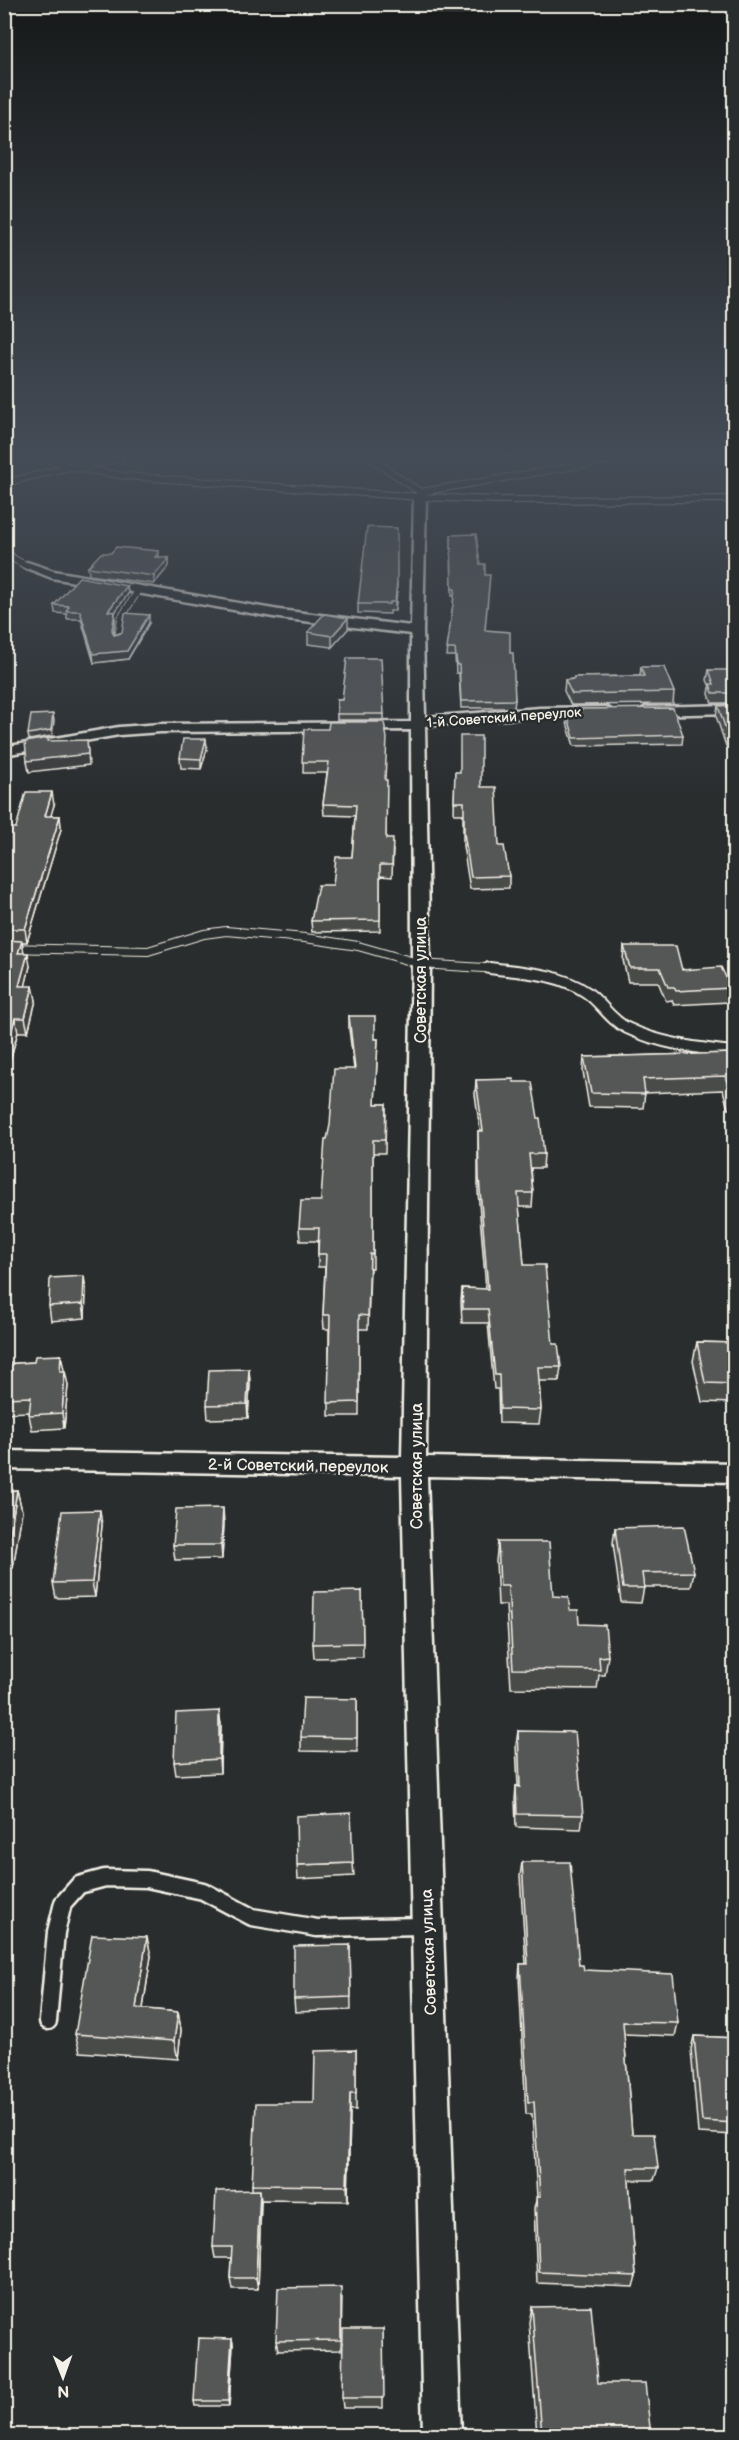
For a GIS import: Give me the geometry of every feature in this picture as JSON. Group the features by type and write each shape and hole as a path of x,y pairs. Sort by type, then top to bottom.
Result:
{"street":[{"path":"48,573 279,614 417,631"},
{"name":"Советская улица","path":"418,573 421,964 414,1468 442,2436"},
{"name":"1-й Советский переулок","path":"4,751 119,731 161,728 418,724 540,712 735,709"},
{"name":"2-й Советский переулок","path":"4,1460 735,1472"}],"lane":[{"path":"118,639 117,625 123,610 139,590"},
{"path":"4,948 148,951 204,934 234,931 358,946 421,964 483,967 553,977 586,992 611,1017 648,1037 692,1047 735,1052"},
{"path":"48,2020 56,1932 63,1903 79,1885 105,1878 147,1880 203,1891 252,1917 317,1928 427,1926"}],"building":[{"path":"131,573 157,573 154,576"},
{"path":"362,573 397,573 395,602 358,604"},
{"path":"452,573 485,573 485,575 490,575 485,630 510,632 515,700 461,701 459,665 457,665 455,649 447,649 455,589 452,589"},
{"path":"79,577 127,586 108,611 115,612 112,630 114,635 122,633 125,613 149,615 127,651 93,654 80,611 66,611 69,606 54,605"},
{"path":"324,614 348,618 332,636 308,632"},
{"path":"347,658 381,658 384,714 337,714 337,700 342,700"},
{"path":"641,667 664,667 674,692 572,694 565,680 574,679 574,677 644,676"},
{"path":"709,670 732,670 735,673 735,693 713,693 710,684 714,684"},
{"path":"735,705 735,736 728,736 718,706"},
{"path":"673,708 683,735 574,738 567,714 580,714 578,709"},
{"path":"53,714 51,730 28,734 31,715"},
{"path":"329,722 384,722 387,738 386,839 393,839 392,865 380,865 380,920 311,921 318,885 333,885 336,857 352,857 356,805 323,804 329,762 302,762 304,729 328,729"},
{"path":"460,736 481,736 481,787 496,787 499,846 504,846 509,876 471,877 464,833 464,802 454,802 455,772 460,772"},
{"path":"48,738 48,741 87,740 88,754 27,761 25,742"},
{"path":"183,739 206,739 201,759 180,758"},
{"path":"26,792 52,792 45,816 60,816 25,929 4,929 4,863 9,848 4,848 4,844 11,828 16,828"},
{"path":"4,940 22,941 18,953 28,953 19,986 33,986 25,1018 15,1018 4,1058"},
{"path":"624,946 676,946 682,970 721,967 731,988 676,991 674,987 668,987 660,968 630,968"},
{"path":"349,1016 375,1016 375,1039 378,1039 375,1104 386,1104 385,1140 373,1140 373,1254 370,1254 368,1316 359,1315 359,1402 328,1403 330,1315 323,1315 326,1254 318,1254 319,1228 299,1228 301,1201 321,1201 325,1139 327,1139 330,1125 334,1069 355,1069"},
{"path":"735,1053 735,1095 731,1095 725,1076 643,1079 645,1094 591,1093 584,1057"},
{"path":"513,1079 514,1082 532,1082 538,1118 540,1118 544,1154 529,1154 533,1193 518,1193 524,1265 545,1265 553,1344 558,1344 561,1367 538,1367 541,1410 500,1409 499,1375 495,1375 488,1309 463,1309 462,1288 488,1289 479,1177 478,1131 483,1131 476,1080"},
{"path":"84,1276 83,1304 49,1306 50,1278"},
{"path":"697,1342 735,1343 735,1384 705,1383"},
{"path":"61,1355 60,1371 65,1371 62,1413 29,1415 31,1397 4,1398 4,1364 34,1362 35,1356"},
{"path":"249,1369 247,1404 207,1405 209,1370"},
{"path":"17,1490 8,1547 4,1547 4,1491"},
{"path":"223,1508 221,1545 173,1545 176,1509"},
{"path":"100,1510 92,1582 53,1583 62,1511"},
{"path":"684,1526 694,1572 642,1573 644,1588 623,1588 615,1528"},
{"path":"498,1542 549,1542 553,1596 568,1597 570,1610 578,1610 579,1624 605,1625 608,1656 599,1657 600,1670 513,1669 508,1586 500,1586"},
{"path":"362,1591 363,1643 313,1644 314,1592"},
{"path":"303,1698 357,1699 357,1738 301,1737"},
{"path":"219,1711 219,1759 174,1762 176,1713"},
{"path":"518,1731 575,1732 583,1815 517,1814 516,1786 520,1787"},
{"path":"351,1813 353,1863 297,1865 296,1816"},
{"path":"522,1862 570,1862 579,1965 583,1965 584,1970 673,1974 678,2023 623,2022 632,2134 654,2134 658,2168 628,2168 636,2276 539,2272 536,2197 540,2197 534,2102 528,2102 520,1964 528,1964"},
{"path":"92,1935 147,1937 136,2008 178,2012 174,2041 75,2034"},
{"path":"350,1945 351,1997 294,1999 294,1946"},
{"path":"694,2036 735,2038 735,2123 702,2121"},
{"path":"356,2050 356,2093 350,2093 347,2186 252,2185 256,2103 314,2103 315,2051"},
{"path":"260,2190 256,2278 230,2278 232,2247 213,2247 216,2191"},
{"path":"341,2287 341,2340 276,2341 278,2288"},
{"path":"591,2306 598,2383 645,2383 651,2436 542,2436 532,2307"},
{"path":"343,2329 383,2329 384,2398 342,2398"},
{"path":"198,2338 232,2339 228,2401 194,2401"}]}
